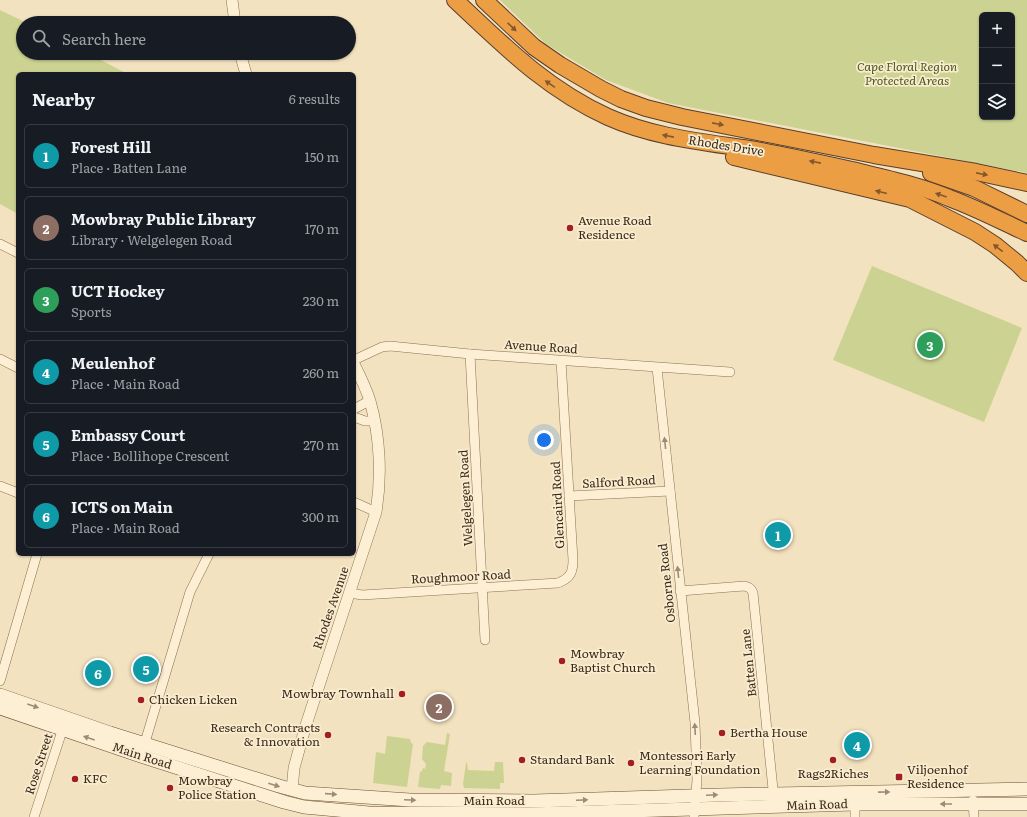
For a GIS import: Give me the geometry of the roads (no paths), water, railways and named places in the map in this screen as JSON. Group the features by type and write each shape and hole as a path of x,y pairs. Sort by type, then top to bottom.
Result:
{"highway":[{"name":"Rhodes Drive","path":"455,0 543,79 575,100 629,126 653,133 706,143 756,150 893,180 948,197 1027,233"},
{"name":"Rhodes Drive","path":"484,0 520,34 550,58 569,71 601,89 634,104 682,117 874,155 976,172 1027,183"},
{"path":"706,143 731,156 910,199 975,232 995,245 1027,273"},
{"path":"874,155 951,179 1027,214"}],"main road":[{"name":"Main Road","path":"0,695 64,724"},
{"name":"Main Road","path":"0,708 64,724 186,764 304,793 410,800 534,801 696,796 774,800 855,798 973,790 1027,789"},
{"name":"Main Road","path":"186,764 294,811 304,807 369,813 530,816 563,813 656,811 694,813 774,800"},
{"path":"292,790 294,811"},
{"path":"656,797 656,811"},
{"name":"Main Road","path":"855,798 973,804 1027,804"},
{"path":"563,800 563,813"}],"street":[{"path":"232,0 234,16"},
{"path":"242,60 245,72"},
{"path":"0,244 16,252"},
{"name":"Avenue Road","path":"356,359 382,347 390,346 561,361 730,372"},
{"name":"Welgelegen Road","path":"470,354 485,640"},
{"path":"0,359 16,367"},
{"name":"Glencaird Road","path":"561,361 573,560 571,575"},
{"name":"Osborne Road","path":"657,368 695,723 697,780 694,813"},
{"name":"Rhodes Avenue","path":"292,790 294,768 305,728 376,512 379,494 378,450 374,421 369,401 356,369"},
{"path":"356,408 369,401"},
{"path":"356,418 363,421 374,421"},
{"path":"0,486 16,492"},
{"name":"Salford Road","path":"569,496 670,492"},
{"path":"356,503 376,512"},
{"path":"0,681 36,556"},
{"path":"143,750 190,592 208,556"},
{"name":"Roughmoor Road","path":"350,593 362,595 558,583 566,580 571,575"},
{"name":"Batten Lane","path":"680,591 744,586 749,586 752,589 774,800"},
{"name":"Rose Street","path":"34,817 64,724"},
{"path":"973,790 974,817"},
{"path":"855,798 855,817"},
{"path":"530,816 534,801"}],"place":[{"name":"Avenue Road Residence","path":"570,228"},
{"name":"UCT Hockey","path":"930,345"},
{"name":"Forest Hill","path":"778,535"},
{"name":"Mowbray Baptist Church","path":"562,661"},
{"name":"Embassy Court","path":"146,669"},
{"name":"ICTS on Main","path":"98,673"},
{"name":"Mowbray Townhall","path":"402,694"},
{"name":"Chicken Licken","path":"141,700"},
{"name":"Mowbray Public Library","path":"439,707"},
{"name":"Bertha House","path":"722,733"},
{"name":"Research Contracts & Innovation","path":"328,735"},
{"name":"Meulenhof","path":"857,745"},
{"name":"Standard Bank","path":"522,760"},
{"name":"Rags2Riches","path":"833,760"},
{"name":"Montessori Early Learning Foundation","path":"631,763"},
{"name":"Viljoenhof Residence","path":"899,777"},
{"name":"KFC","path":"75,779"},
{"name":"Mowbray Police Station","path":"170,788"}],"park label":[{"name":"Cape Floral Region Protected Areas","path":"907,74"}]}
